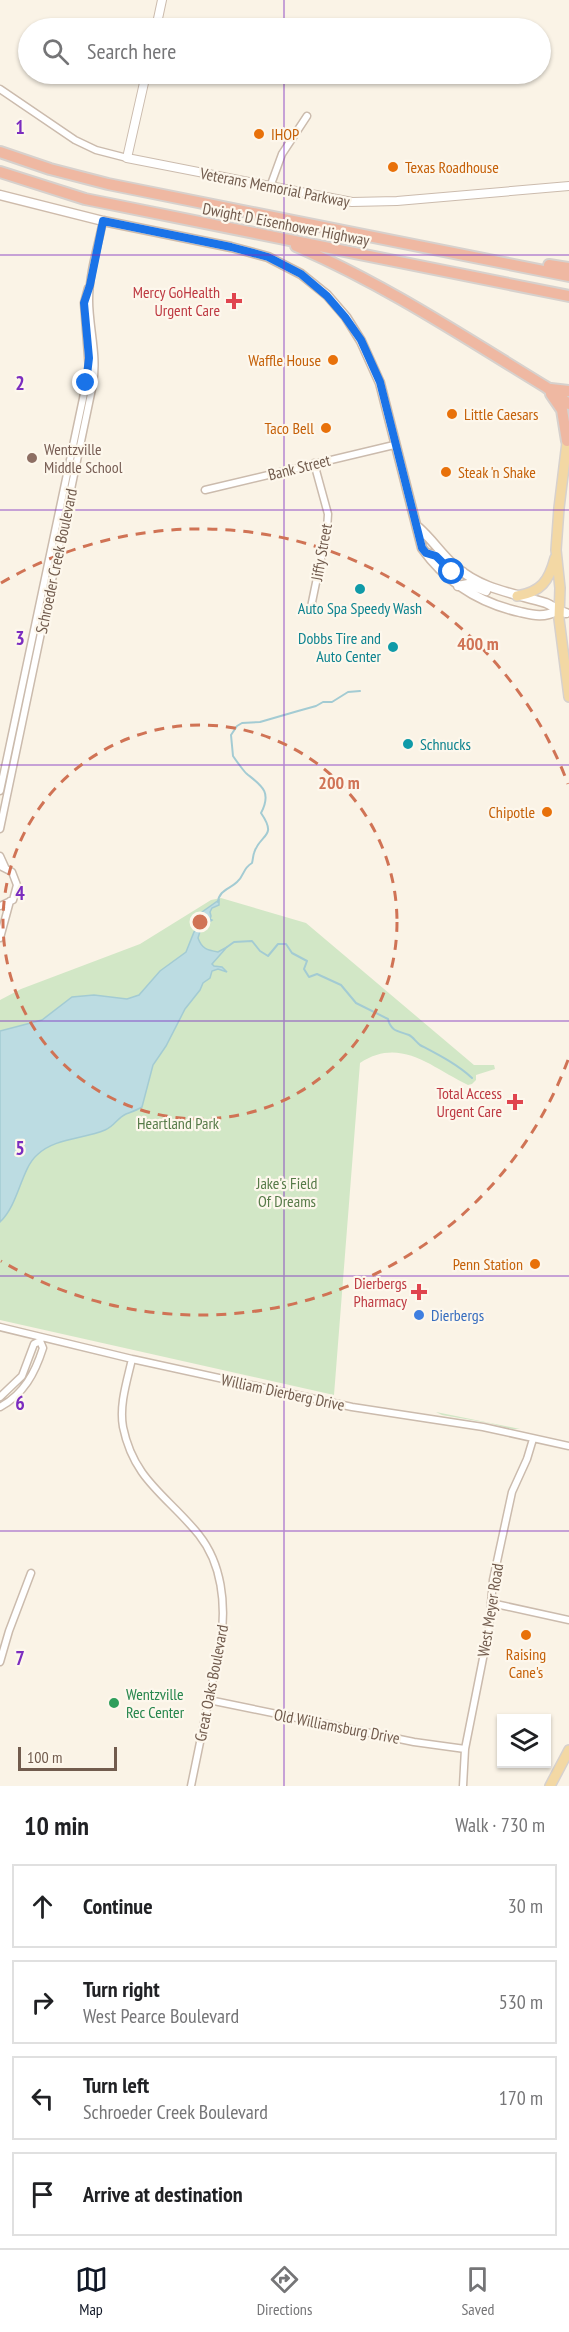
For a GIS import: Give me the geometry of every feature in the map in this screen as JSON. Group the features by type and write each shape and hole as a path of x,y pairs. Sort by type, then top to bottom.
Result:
{"highway":[{"name":"Dwight D Eisenhower Highway","path":"0,152 50,169 108,184 569,276"},
{"name":"Dwight D Eisenhower Highway","path":"0,172 85,199 569,296"},
{"path":"274,237 329,260 379,285 546,387 569,404"},
{"path":"404,244 428,242 569,268"},
{"path":"546,387 569,392"},
{"path":"546,387 562,410 567,441"}],"main road":[{"path":"0,195 103,221 231,247 268,257 301,274 327,296 361,340 380,382 394,445 418,526 422,548 433,564 458,586 503,608 544,616 562,612"},
{"path":"458,586 468,584 506,598 537,591 548,581 556,550 569,429"},
{"path":"418,526 464,572 480,583 515,596 547,604 562,612"},
{"path":"556,550 569,697"},
{"path":"426,553 436,556 452,572 457,574 464,572"},
{"path":"550,1786 569,1750"}],"street":[{"path":"158,18 162,0"},
{"path":"127,158 144,84"},
{"name":"Veterans Memorial Parkway","path":"0,89 75,140 96,150 346,201 370,202 569,186"},
{"path":"270,187 282,154 307,116"},
{"name":"Schroeder Creek Boulevard","path":"0,829 93,384 95,358 84,303 103,221"},
{"name":"Schroeder Creek Boulevard","path":"0,790 88,376 89,329"},
{"name":"Bank Street","path":"205,490 394,445"},
{"name":"Jiffy Street","path":"311,607 328,514 314,463"},
{"path":"0,856 2,866 12,872 17,885 13,900 0,906"},
{"path":"0,938 10,901"},
{"name":"William Dierberg Drive","path":"0,1328 40,1339 352,1407 462,1424 569,1446"},
{"path":"0,1397 22,1376 32,1355 34,1344 40,1339 43,1348 37,1368 18,1393 0,1407"},
{"name":"Great Oaks Boulevard","path":"132,1359 122,1404 123,1426 130,1452 138,1469 149,1483 200,1536 213,1559 220,1584 224,1619 190,1786"},
{"name":"West Meyer Road","path":"463,1786 465,1749 489,1628 493,1580 512,1492 534,1439"},
{"path":"0,1662 4,1636 31,1573"},
{"path":"492,1603 569,1620"},
{"name":"Old Williamsburg Drive","path":"209,1701 414,1742 465,1749"}],"green space":[{"name":"Heartland Park","path":"221,898 306,923 474,1065 494,1065 495,1069 476,1075 476,1080 468,1085 429,1063 403,1054 375,1055 360,1063 334,1395 0,1320 0,1000 21,989 140,944 211,900"},
{"path":"436,1412 520,1429 442,1415"}],"water":[{"path":"219,900 219,905 212,908 210,912 212,920 201,928 198,938 203,947 211,951 218,952 227,947 212,964 222,967 227,972 218,969 212,971 210,978 203,983 185,1009 166,1046 153,1065 142,1107 123,1116 105,1130 60,1142 44,1149 27,1169 12,1206 0,1222 0,1031 42,1020 72,997 94,995 127,999 139,995 160,971 186,952 194,932 205,920 202,912"}],"waterway":[{"path":"218,902 223,892 237,882 252,863 257,847 268,831 261,813 266,800 264,790 246,773 233,756 231,735 237,726 242,723 260,722 323,702 332,702 348,692 360,691"},
{"path":"227,947 234,942 252,941 260,951 268,956 278,944 286,944 292,953 307,961 304,969 309,977 317,974 341,985 356,1003 388,1019 393,1029 410,1036 420,1045 472,1078"}],"place":[{"name":"IHOP","path":"259,134"},
{"name":"Texas Roadhouse","path":"393,167"},
{"name":"Mercy GoHealth Urgent Care","path":"234,301"},
{"name":"Waffle House","path":"333,360"},
{"name":"Little Caesars","path":"452,414"},
{"name":"Taco Bell","path":"326,428"},
{"name":"Wentzville Middle School","path":"32,458"},
{"name":"Steak 'n Shake","path":"446,472"},
{"name":"Auto Spa Speedy Wash","path":"360,589"},
{"name":"Dobbs Tire and Auto Center","path":"393,647"},
{"name":"Schnucks","path":"408,744"},
{"name":"Chipotle","path":"547,812"},
{"name":"Total Access Urgent Care","path":"515,1102"},
{"name":"Penn Station","path":"535,1264"},
{"name":"Dierbergs Pharmacy","path":"419,1292"},
{"name":"Dierbergs","path":"419,1315"},
{"name":"Raising Cane's","path":"526,1635"},
{"name":"Wentzville Rec Center","path":"114,1703"}],"route":[{"path":"86,383 89,358 84,303 103,221 231,247 268,257 301,274 327,296 361,340 380,382 394,445 413,516 418,526 422,548 426,553 436,556 452,572"}],"park label":[{"name":"Jake's Field Of Dreams","path":"287,1192"}]}
